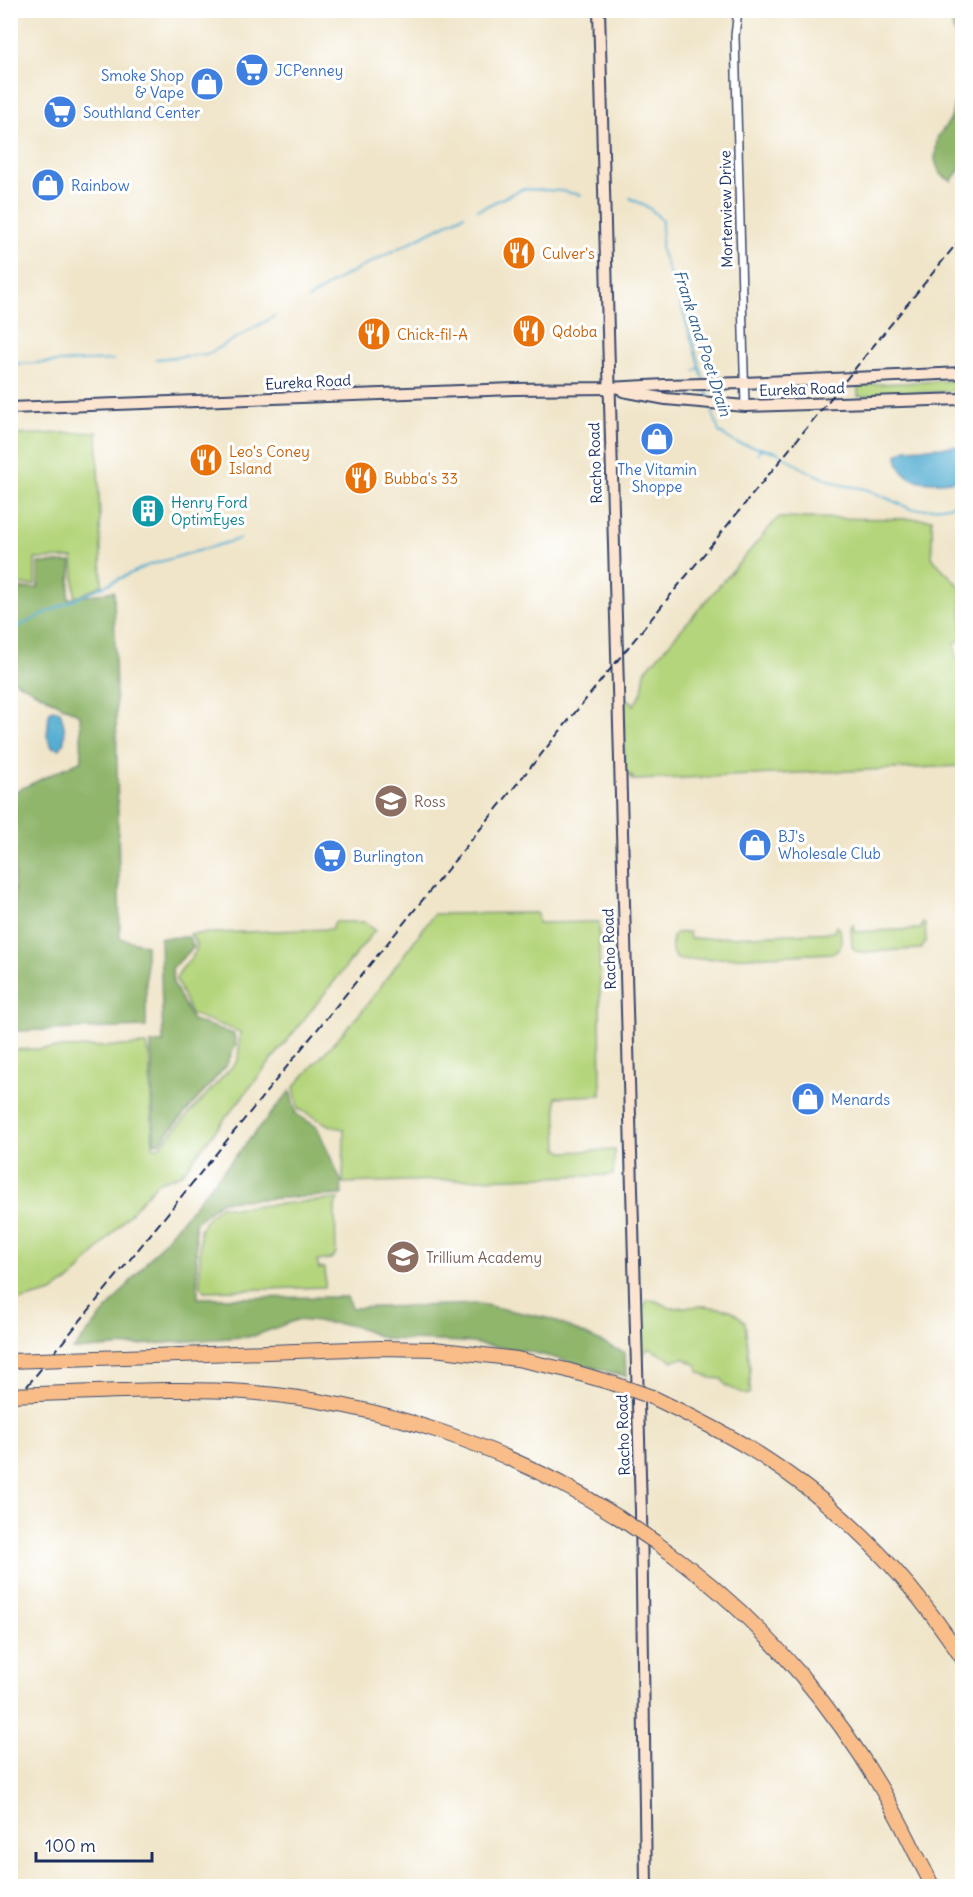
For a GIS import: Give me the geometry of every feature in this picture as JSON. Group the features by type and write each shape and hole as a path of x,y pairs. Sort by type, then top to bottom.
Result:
{"highway":[{"path":"10,1361 367,1348 434,1349 517,1359 615,1384 652,1397 712,1427 776,1465 823,1501 865,1538 909,1585 963,1658"},
{"path":"10,1395 212,1390 280,1395 352,1407 429,1427 503,1455 566,1485 618,1516 698,1574 733,1604 792,1664 819,1697 870,1768 889,1799 932,1887"}],"street":[{"name":"Racho Road","path":"598,10 641,1510 646,1887"},
{"name":"Mortenview Drive","path":"738,10 735,36 745,406"},
{"name":"Eureka Road","path":"10,408 963,374"},
{"name":"Eureka Road","path":"608,388 666,399 745,406 963,399"}],"green space":[{"path":"951,11 962,11 962,46 953,30"},
{"path":"962,65 962,167 951,181 940,174 935,160 937,138 951,119"},
{"path":"962,380 960,391 858,396 858,385"},
{"path":"97,432 102,585 75,598 73,558 35,559 35,585 11,585 11,435"},
{"path":"778,518 932,519 932,558 961,588 962,636 955,643 956,656 962,660 962,766 636,780 633,780 631,775 631,779 625,770 623,712 625,701 630,700 634,705 642,692 645,671"},
{"path":"72,562 68,599 114,591 120,938 146,945 146,1027 14,1031 14,792 82,760 80,715 11,679 11,589 38,588 38,563"},
{"path":"537,913 538,923 599,922 601,1095 556,1097 558,1149 563,1152 615,1150 613,1175 343,1183 344,1129 326,1124 298,1109 294,1087 363,1010 434,914"},
{"path":"335,922 365,922 375,930 181,1174 157,1183 72,1279 52,1292 11,1303 11,1050 147,1045 153,1147 159,1147 238,1060 240,1032 191,1014 176,979 196,950 197,945 190,934 331,929"},
{"path":"923,922 926,942 921,949 861,952 852,947 851,928 853,925 855,932 921,929"},
{"path":"836,926 840,929 841,943 839,949 833,953 680,960 672,951 672,937 676,933 689,932 690,939 834,932"},
{"path":"188,937 194,947 172,968 173,983 192,1020 234,1034 236,1044 226,1066 160,1142 154,1143 151,1043 163,1043 160,938"},
{"path":"290,1091 296,1114 317,1127 341,1181 342,1195 221,1201 195,1223 198,1298 347,1297 351,1308 480,1304 551,1319 625,1353 626,1376 527,1351 465,1342 386,1339 351,1325 296,1320 254,1336 73,1350"},
{"path":"338,1199 335,1206 336,1254 331,1259 317,1261 319,1269 325,1268 325,1287 204,1291 200,1284 200,1229 221,1205 233,1208"},
{"path":"647,1300 656,1301 670,1308 705,1306 731,1310 745,1322 750,1393 747,1395 726,1386 722,1379 711,1378 699,1372 697,1365 683,1358 673,1361 651,1349 641,1355 641,1307"}],"water":[{"path":"962,446 962,480 932,482 913,479 905,474 897,455 906,449"},
{"path":"53,709 60,711 64,726 65,736 60,749 52,747 47,736 49,713"}],"waterway":[{"name":"Frank and Poet Drain","path":"478,210 522,189 561,191 581,195"},
{"name":"Frank and Poet Drain","path":"630,198 649,208 662,221 661,250 680,302 704,381"},
{"name":"Frank and Poet Drain","path":"308,299 342,277 464,215"},
{"name":"Frank and Poet Drain","path":"156,359 208,354 275,316"},
{"name":"Frank and Poet Drain","path":"10,364 113,360"},
{"name":"Frank and Poet Drain","path":"695,371 700,367"},
{"name":"Frank and Poet Drain","path":"706,387 709,399"},
{"name":"Frank and Poet Drain","path":"711,407 719,432 736,443 777,452 807,471 842,485 866,489 911,509 962,504"},
{"name":"Frank and Poet Drain","path":"757,454 762,448"},
{"path":"10,631 149,565 239,539"}],"railway":[{"path":"10,1407 962,237"}],"place":[{"name":"JCPenney","path":"252,70"},
{"name":"Smoke Shop & Vape","path":"207,84"},
{"name":"Southland Center","path":"60,112"},
{"name":"Rainbow","path":"48,185"},
{"name":"Culver's","path":"519,253"},
{"name":"Qdoba","path":"529,331"},
{"name":"Chick-fil-A","path":"374,334"},
{"name":"The Vitamin Shoppe","path":"657,439"},
{"name":"Leo's Coney Island","path":"206,460"},
{"name":"Bubba's 33","path":"361,478"},
{"name":"Henry Ford OptimEyes","path":"148,511"},
{"name":"Ross","path":"391,801"},
{"name":"BJ's Wholesale Club","path":"755,845"},
{"name":"Burlington","path":"330,856"},
{"name":"Menards","path":"808,1099"},
{"name":"Trillium Academy","path":"403,1257"}]}
